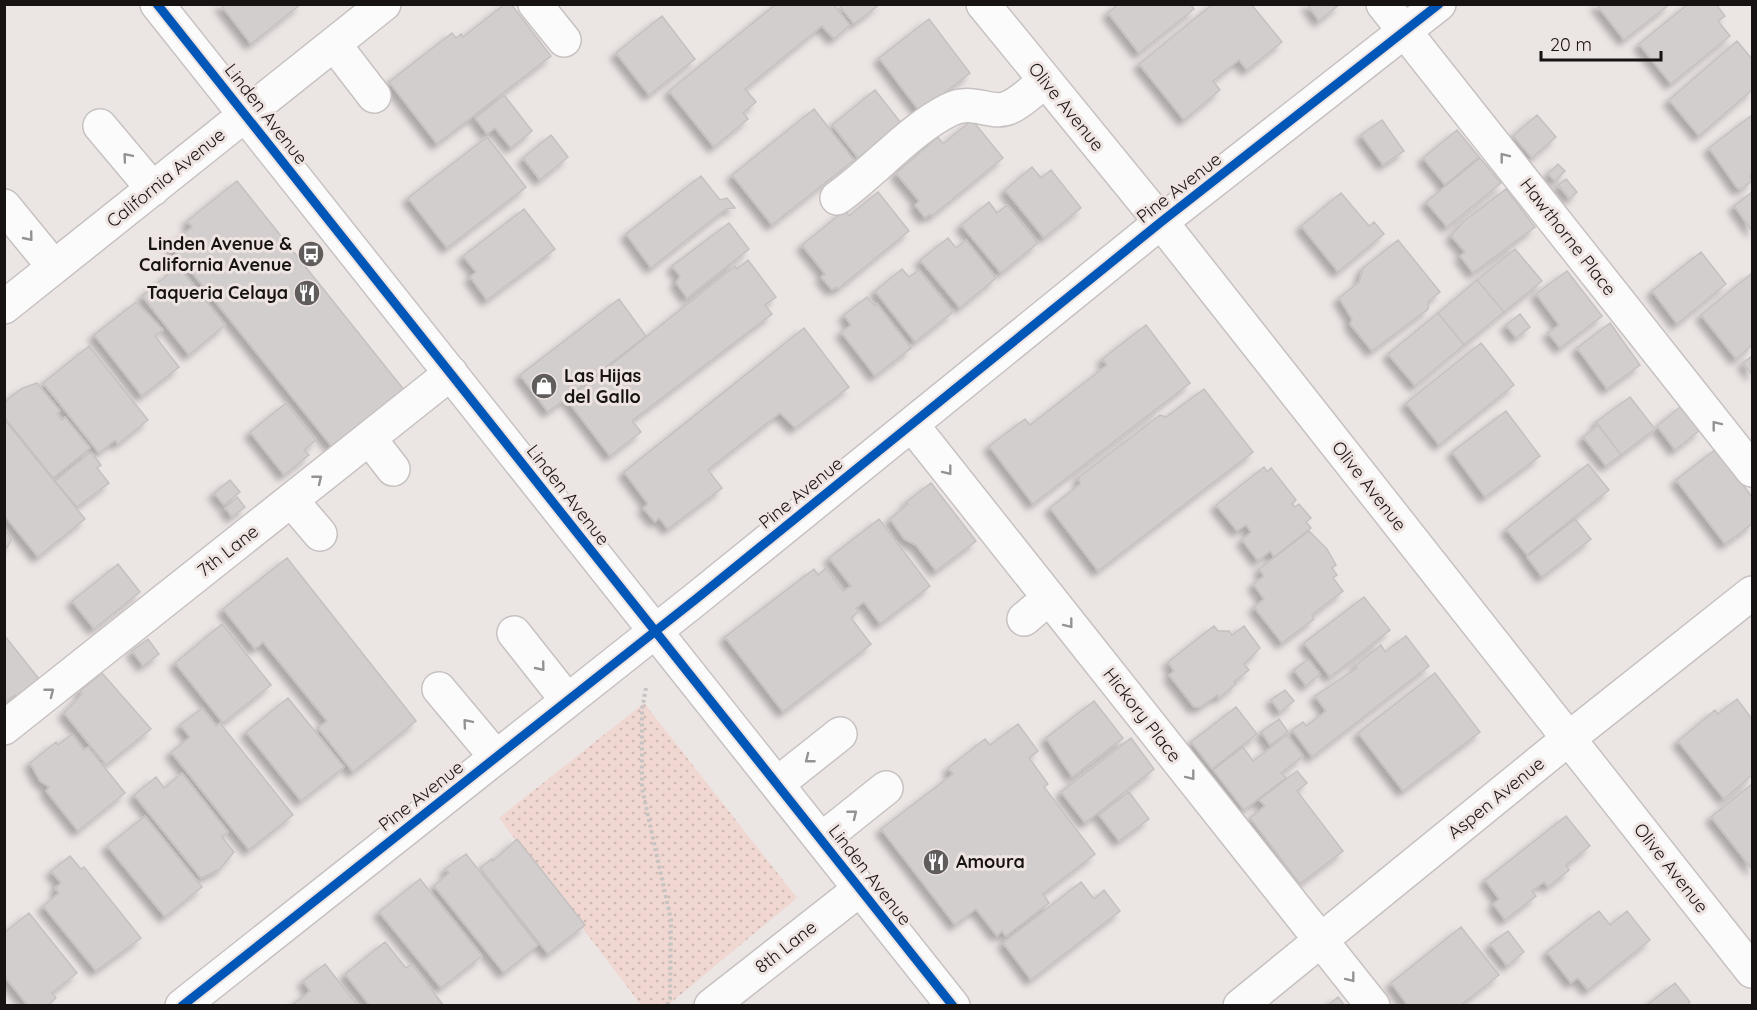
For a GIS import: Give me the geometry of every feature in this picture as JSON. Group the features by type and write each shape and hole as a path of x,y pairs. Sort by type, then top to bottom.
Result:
{"street":[{"name":"Linden Avenue","path":"157,4 953,1005"},
{"name":"California Avenue","path":"4,307 384,4"},
{"path":"535,4 564,40"},
{"name":"Olive Avenue","path":"983,4 1161,222 1752,971"},
{"name":"Hawthorne Place","path":"1383,4 1752,470"},
{"name":"Pine Avenue","path":"182,1005 655,631 1161,222 1439,4"},
{"path":"334,45 374,96"},
{"path":"837,198 868,176 916,132 947,111 961,104 1008,108 1045,81"},
{"path":"100,126 153,189"},
{"path":"4,206 54,267"},
{"name":"7th Lane","path":"4,728 451,373"},
{"name":"Hickory Place","path":"912,425 1049,598 1247,862 1322,941 1373,1005"},
{"path":"369,438 393,469"},
{"path":"291,500 320,534"},
{"name":"Aspen Avenue","path":"1240,1005 1752,593"},
{"path":"1024,619 1049,598"},
{"path":"514,633 567,700"},
{"path":"439,689 496,757"},
{"path":"777,784 840,734"},
{"path":"821,840 885,788"},
{"name":"8th Lane","path":"711,1005 860,890"}],"path":[{"path":"655,631 642,709 642,788 671,920 670,999 667,1005"}],"shaded area":[{"path":"644,703 797,898 668,1005 641,1005 499,818"}],"building":[{"path":"220,4 301,4 251,44"},
{"path":"505,4 511,4 551,56 437,144 389,82 452,33 456,38 461,34 463,37"},
{"path":"776,4 833,4 850,25 834,39 822,26 745,89 756,102 743,113 748,119 714,147 669,91"},
{"path":"838,4 880,4 854,24"},
{"path":"1118,4 1190,4 1194,9 1139,53 1108,13"},
{"path":"1213,4 1251,4 1282,42 1247,70 1239,60 1213,81 1220,90 1184,120 1139,64"},
{"path":"1307,4 1340,4 1319,21"},
{"path":"1596,4 1670,4 1624,40"},
{"path":"1688,4 1716,4 1725,16 1718,21 1730,36 1671,84 1639,44"},
{"path":"662,16 695,59 649,95 616,53"},
{"path":"929,19 970,73 920,112 879,58"},
{"path":"1737,41 1752,59 1752,90 1699,136 1669,100"},
{"path":"875,90 901,123 858,158 832,125"},
{"path":"504,95 532,131 511,148 495,128 487,134 475,118"},
{"path":"814,109 854,160 772,225 732,175"},
{"path":"1537,115 1556,137 1532,158 1513,136"},
{"path":"1752,115 1752,175 1750,176 1752,181 1741,189 1737,188 1709,148"},
{"path":"972,120 1003,158 932,216 930,214 925,218 915,205 919,201 896,173 938,137 943,144"},
{"path":"1382,120 1404,151 1383,165 1361,135"},
{"path":"1457,130 1479,157 1445,185 1423,158"},
{"path":"551,135 568,157 540,180 523,158"},
{"path":"487,137 526,187 447,248 408,198"},
{"path":"1480,158 1501,183 1447,227 1426,202"},
{"path":"1558,164 1565,171 1555,181 1548,174"},
{"path":"1032,167 1041,178 1051,170 1081,208 1044,238 1005,190"},
{"path":"701,176 720,200 727,198 735,208 726,209 651,268 626,234"},
{"path":"1566,179 1577,192 1570,199 1558,185"},
{"path":"237,181 404,390 332,447 170,245 192,227 187,221"},
{"path":"1506,189 1535,227 1473,273 1460,256 1465,252 1451,236 1464,221"},
{"path":"878,192 909,231 838,289 836,287 832,290 821,277 825,274 802,245 845,210 849,216"},
{"path":"1752,192 1752,231 1734,206"},
{"path":"1341,193 1369,226 1374,222 1384,234 1338,272 1301,226"},
{"path":"989,202 997,213 1007,205 1038,243 1001,273 961,225"},
{"path":"524,209 555,249 487,300 470,277 476,272 463,256"},
{"path":"729,223 749,249 687,298 676,283 680,276 672,266"},
{"path":"948,238 956,248 966,240 996,278 960,308 920,260"},
{"path":"1398,240 1440,292 1428,302 1428,309 1372,351 1350,324 1352,319 1339,298 1359,282 1363,268"},
{"path":"1515,249 1542,281 1504,312 1477,280"},
{"path":"1701,252 1726,284 1677,324 1652,291"},
{"path":"748,260 776,297 765,305 772,314 632,421 641,432 610,456 567,400 735,266 737,269"},
{"path":"178,266 225,325 189,355 142,296"},
{"path":"902,269 909,277 919,270 953,312 915,342 875,291"},
{"path":"1567,271 1602,316 1560,348 1548,333 1559,325 1536,294"},
{"path":"1752,273 1752,345 1736,359 1701,315"},
{"path":"1477,280 1504,312 1464,345 1438,313"},
{"path":"867,297 875,306 877,304 911,348 875,376 841,332 851,325 844,315"},
{"path":"619,299 646,336 548,412 520,375"},
{"path":"136,302 163,330 155,336 179,367 142,396 94,335"},
{"path":"1438,313 1464,345 1415,386 1388,354"},
{"path":"1520,314 1530,327 1516,338 1506,325"},
{"path":"1610,323 1640,365 1607,389 1577,348"},
{"path":"1146,325 1190,383 1033,504 989,446 1025,419 1030,425 1107,365 1102,359"},
{"path":"804,328 849,387 795,428 780,413 708,470 722,488 668,529 659,518 655,522 643,508 648,504 624,472"},
{"path":"1481,343 1514,385 1439,445 1406,403"},
{"path":"89,346 148,420 118,444 115,440 99,453 43,383"},
{"path":"1752,356 1752,375 1743,363"},
{"path":"37,383 60,411 57,414 62,420 65,417 90,448 53,478 4,417 4,404 9,398 21,389"},
{"path":"1204,389 1253,452 1098,571 1050,508 1080,484 1079,477 1160,415 1166,417"},
{"path":"1630,397 1655,429 1621,455 1596,422"},
{"path":"286,403 316,440 304,450 309,455 284,475 250,432"},
{"path":"1681,406 1700,430 1675,450 1657,426"},
{"path":"1506,411 1540,456 1485,497 1452,452"},
{"path":"4,419 85,519 38,557 4,515"},
{"path":"1598,425 1621,455 1606,466 1583,437"},
{"path":"1716,449 1752,497 1752,524 1725,544 1676,480"},
{"path":"91,452 101,465 97,468 109,483 77,507 55,481"},
{"path":"1588,464 1609,490 1527,555 1506,529"},
{"path":"1264,467 1267,472 1271,468 1296,500 1292,504 1295,507 1299,504 1311,518 1306,522 1311,528 1274,557 1270,551 1258,561 1242,540 1251,532 1246,525 1237,531 1216,505"},
{"path":"230,480 240,492 224,505 214,493"},
{"path":"931,483 976,541 936,571 916,545 904,539 890,519 908,504 906,502"},
{"path":"237,497 245,507 232,517 225,508"},
{"path":"879,519 930,586 880,624 864,602 856,608 859,611 851,618 871,644 783,712 725,637 814,569 818,575 826,568 843,591 851,586 829,558"},
{"path":"1575,519 1591,539 1542,577 1527,557"},
{"path":"4,529 12,539 4,552"},
{"path":"1309,531 1327,549 1336,565 1332,568 1337,575 1333,578 1343,591 1312,615 1314,619 1282,643 1254,607 1264,599 1253,584 1264,576 1259,569"},
{"path":"287,558 416,721 353,772 318,728 327,721 263,642 255,649 223,609"},
{"path":"118,564 140,592 94,629 72,601"},
{"path":"1364,597 1390,630 1330,677 1304,643"},
{"path":"222,624 271,685 223,723 175,663"},
{"path":"1214,626 1218,631 1229,631 1232,635 1244,626 1260,648 1244,664 1249,670 1234,682 1236,684 1219,698 1217,695 1201,707 1194,707 1169,675 1174,671 1168,662"},
{"path":"4,635 39,679 17,698 15,695 4,703"},
{"path":"1406,636 1429,666 1312,757 1292,730 1303,722 1306,726 1326,711 1315,696 1357,668 1355,666 1381,645 1385,652"},
{"path":"148,639 159,654 143,666 132,651"},
{"path":"1308,659 1320,674 1306,686 1294,670"},
{"path":"102,673 151,729 106,765 64,713 82,694 80,691"},
{"path":"1435,673 1480,732 1403,791 1358,733"},
{"path":"1285,690 1294,701 1280,712 1271,700"},
{"path":"288,698 344,767 301,801 246,732"},
{"path":"1737,699 1752,719 1752,775 1724,799 1678,741 1715,710 1718,714"},
{"path":"1094,701 1123,738 1072,777 1046,738"},
{"path":"1236,707 1257,734 1212,769 1191,742"},
{"path":"202,708 216,726 220,723 293,815 249,850 171,752 190,737 180,725"},
{"path":"1279,719 1288,732 1270,745 1261,732"},
{"path":"1018,724 1038,751 1029,758 1048,784 1044,787 1095,854 1043,894 1049,903 1006,936 1002,931 997,936 976,909 955,925 881,829 953,774 948,768 985,739 990,745"},
{"path":"72,734 84,750 88,747 125,793 78,831 46,791 49,787 40,781 30,763 56,742 58,745"},
{"path":"1287,735 1303,756 1281,773 1286,778 1244,810 1213,770 1243,747 1253,761"},
{"path":"1131,738 1154,769 1085,823 1061,792"},
{"path":"1297,771 1307,783 1297,791 1343,851 1300,884 1250,818 1265,806 1259,800"},
{"path":"182,773 228,832 222,837 234,852 220,869 201,878 134,795 156,777 164,788"},
{"path":"1752,784 1752,869 1711,817"},
{"path":"1129,792 1149,819 1119,841 1099,815"},
{"path":"145,816 202,887 165,917 107,846"},
{"path":"1566,816 1590,846 1566,865 1569,870 1548,887 1544,882 1532,891 1536,896 1505,920 1493,904 1499,899 1485,880"},
{"path":"517,839 585,925 548,954 480,868 492,859 493,861"},
{"path":"466,854 538,945 504,973 434,886 449,873 445,869"},
{"path":"70,856 81,869 84,867 141,938 96,971 43,906 59,893 55,888 61,883 51,871"},
{"path":"420,879 482,956 441,988 379,912"},
{"path":"1081,882 1094,899 1104,890 1120,911 1031,980 1003,943"},
{"path":"1599,911 1610,925 1627,911 1650,940 1588,990 1578,978 1571,983 1547,952"},
{"path":"29,913 77,973 52,993 56,998 47,1006 28,1006 4,976 4,933"},
{"path":"1461,927 1499,975 1460,1006 1408,1006 1391,983"},
{"path":"1508,931 1524,952 1507,966 1490,944"},
{"path":"385,942 406,968 412,964 444,1006 370,1006 345,974"},
{"path":"325,964 358,1006 296,1006 295,1003 310,991 303,981"},
{"path":"1675,983 1690,1002 1686,1006 1646,1006"},
{"path":"1338,997 1345,1006 1327,1006"}],"cycle path":[{"path":"157,4 953,1006"},
{"path":"182,1006 696,599 1161,222 1439,4"}],"place":[{"name":"Linden Avenue & California Avenue","path":"311,254"},
{"name":"Taqueria Celaya","path":"307,293"},
{"name":"Las Hijas del Gallo","path":"544,386"},
{"name":"Amoura","path":"936,862"}]}
